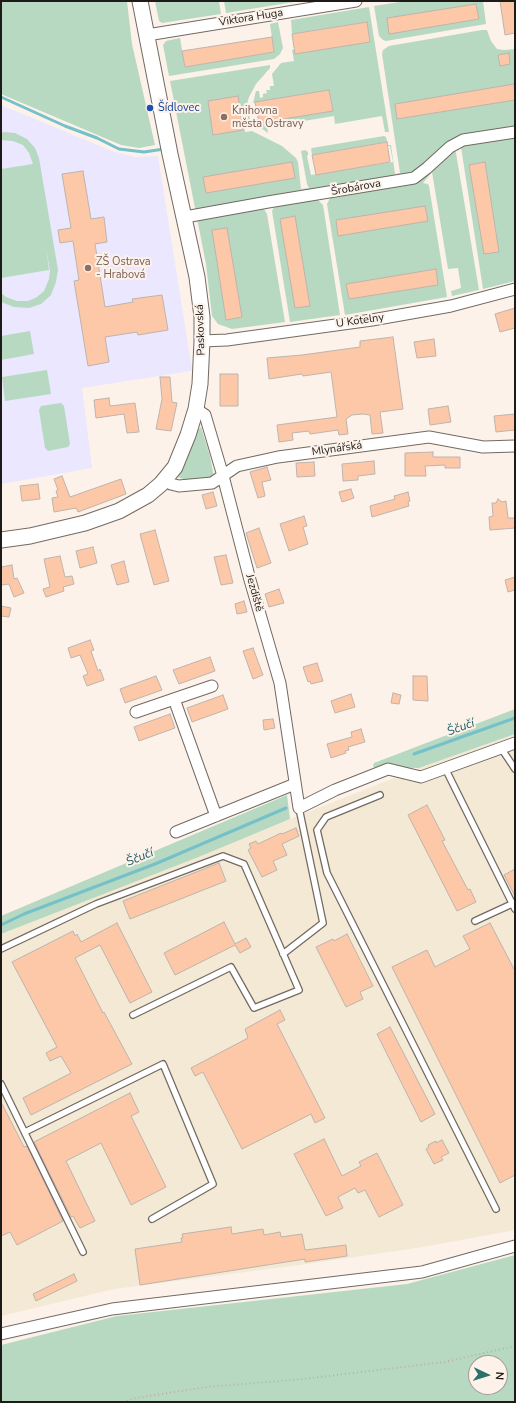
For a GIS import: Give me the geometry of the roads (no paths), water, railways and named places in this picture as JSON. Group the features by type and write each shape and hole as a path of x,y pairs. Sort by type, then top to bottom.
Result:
{"main road":[{"name":"Paskovská","path":"1,540 53,532 109,516 134,504 148,495 164,480 175,466 182,451 196,409 200,384 202,341 202,317 197,277 169,148 140,1"}],"street":[{"name":"Viktora Huga","path":"147,35 329,3 356,1"},
{"name":"Šrobárova","path":"184,218 414,178 450,147 463,140 515,132"},
{"name":"U Kotelny","path":"202,341 227,340 372,320 451,306 515,289"},
{"name":"Jezdiště","path":"196,409 205,415 280,683 299,808"},
{"name":"Mlynářská","path":"164,480 171,484 185,485 212,483 237,466 278,457 429,437 483,447 515,446"},
{"path":"136,712 212,686"},
{"path":"174,699 216,816"},
{"path":"299,808 334,790 388,769 421,777 515,743"},
{"path":"176,832 295,784"},
{"path":"1,1334 112,1309 422,1272 515,1246"}],"lane":[{"path":"501,747 515,768"},
{"path":"446,768 514,905 475,921"},
{"path":"380,795 326,817 316,830 327,873 496,1209"},
{"path":"283,954 324,923 299,808"},
{"path":"1,949 96,904 222,856 244,864 300,990 254,1008 231,967 133,1015"},
{"path":"25,1132 163,1064 213,1184 152,1219"},
{"path":"1,1084 83,1252"}],"waterway":[{"path":"1,97 119,149 144,152 164,149"},
{"name":"Ščučí","path":"414,754 515,718"},
{"name":"Ščučí","path":"1,925 24,914 155,864 286,808"}],"place":[{"name":"Šídlovec","path":"150,108"},
{"name":"Knihovna města Ostravy","path":"224,117"},
{"name":"ZŠ Ostrava - Hrabová","path":"88,268"}]}
